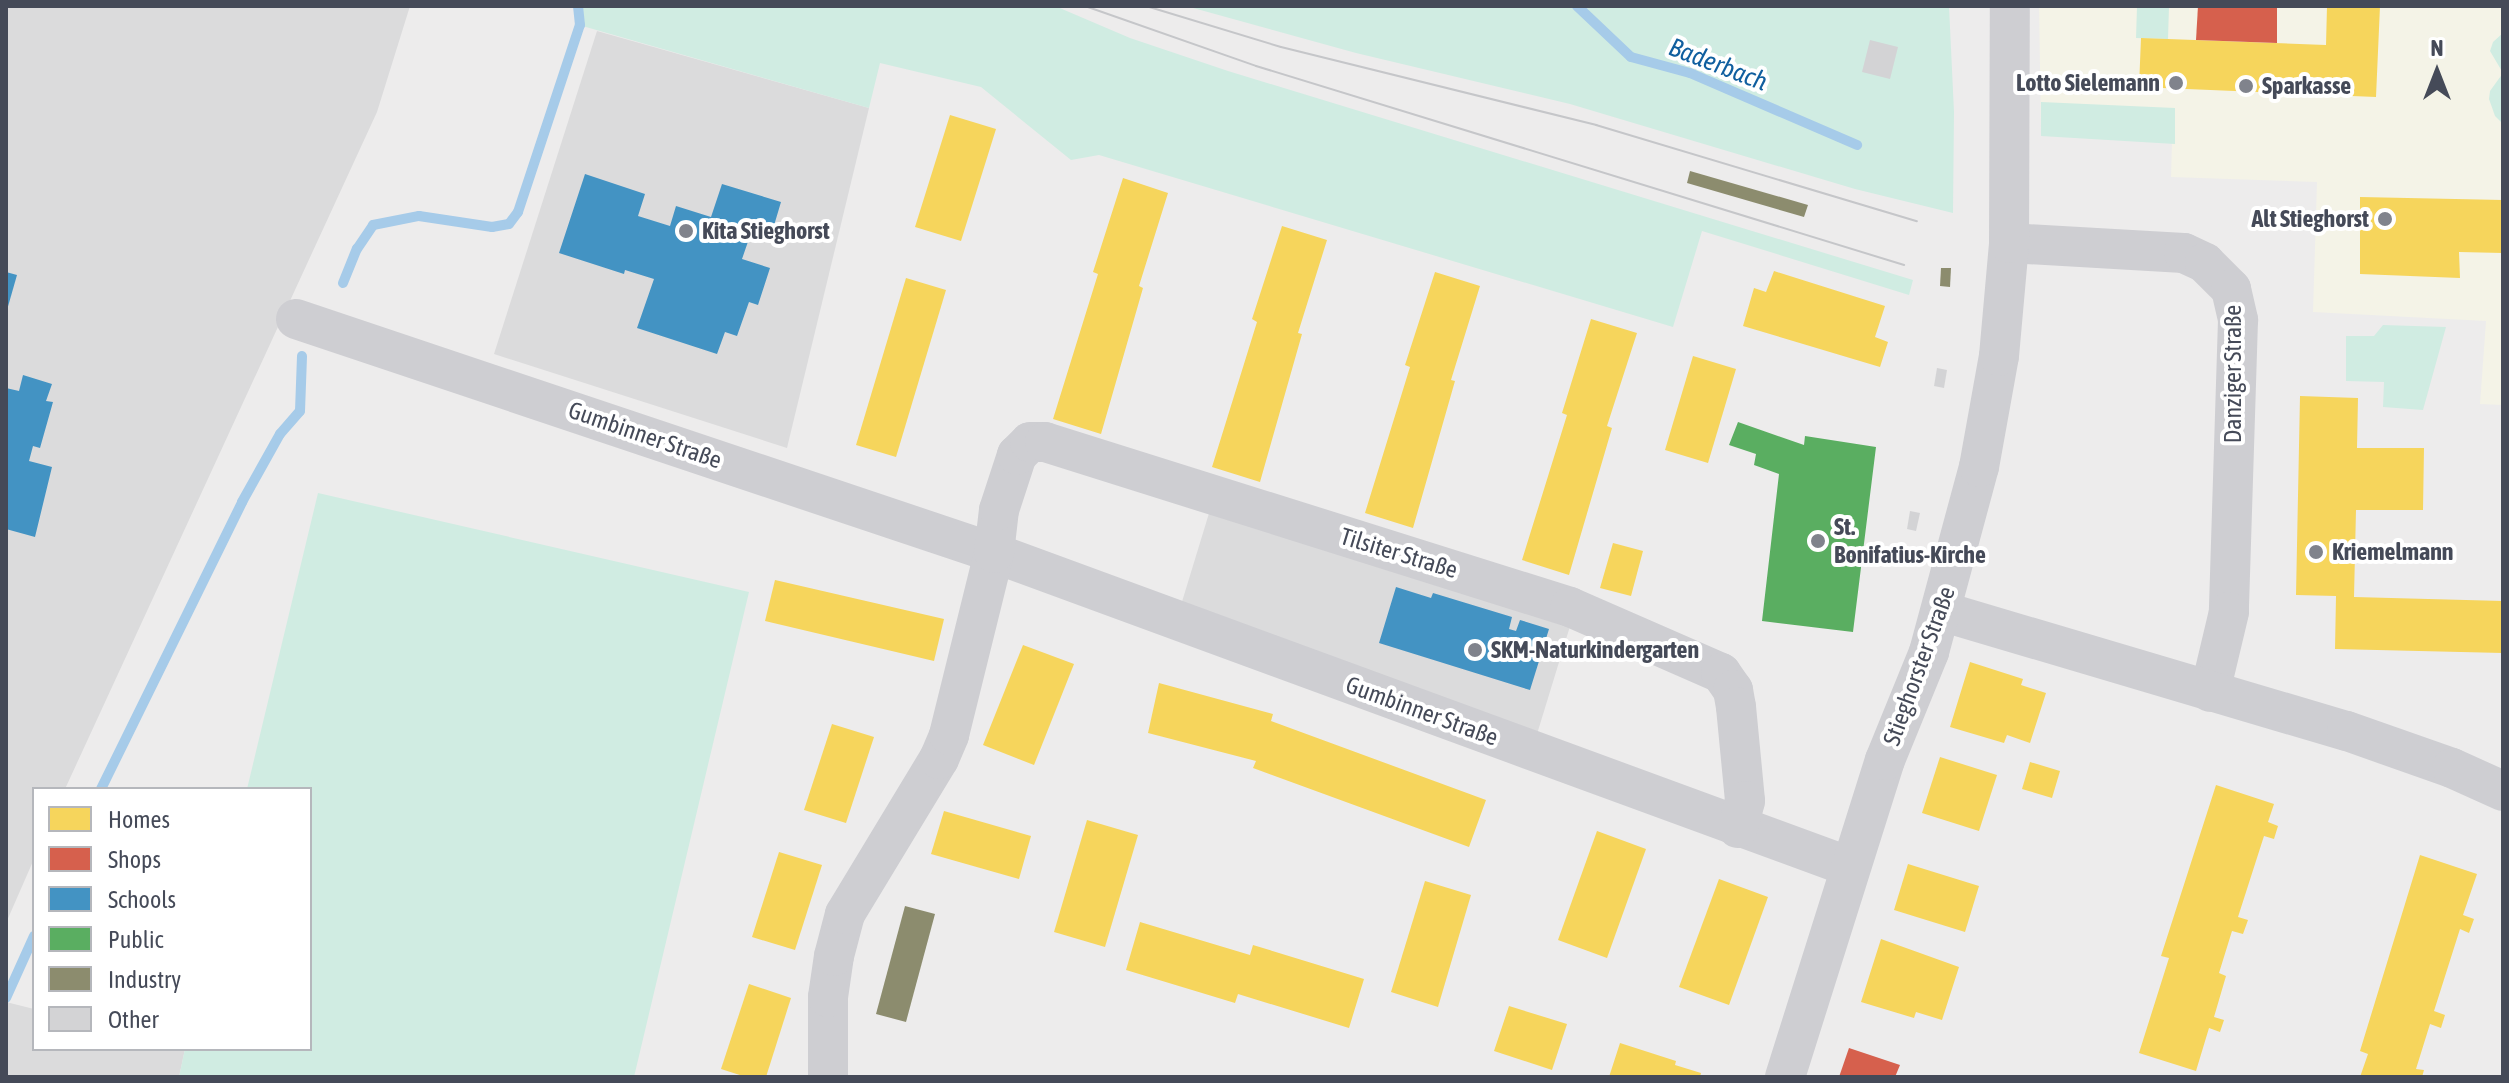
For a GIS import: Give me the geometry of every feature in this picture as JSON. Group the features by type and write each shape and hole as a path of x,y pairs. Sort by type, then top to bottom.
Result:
{"street":[{"name":"Stieghorster Straße","path":"1785,1077 1893,737 1921,672 1941,611 1990,413 2009,243 2013,88 2010,6"},
{"name":"Danziger Straße","path":"2009,243 2184,253 2205,263 2231,289 2238,320 2229,612 2210,692"},
{"name":"Gumbinner Straße","path":"296,319 994,553 1850,867"},
{"name":"Tilsiter Straße","path":"994,553 999,510 1017,455 1030,442 1045,442 1570,607 1721,673 1733,690 1736,707 1745,801 1738,828"},
{"path":"828,1077 828,997 845,914 939,759 949,735 994,553"},
{"path":"1941,611 2347,731 2452,768 2503,791"}],"shaded area":[{"path":"6,6 410,6 377,112 66,787 32,787 32,864 6,923"},
{"path":"2039,6 2503,6 2503,405 2480,404 2486,321 2313,312 2317,182 2171,177 2172,142 2041,132"},
{"name":"Kita Stieghorst","path":"597,31 869,108 787,448 494,354"},
{"path":"1210,510 1571,623 1537,734 1181,605"},
{"path":"6,1002 32,1008 32,1051 185,1051 179,1077 6,1077"}],"green space":[{"path":"577,6 1055,6 1130,38 1228,71 1913,280 1909,295 1702,231 1673,327 1099,155 1071,160 981,87 880,63 869,108 579,25"},
{"path":"1186,6 1949,6 1954,112 1953,213 1855,189 1570,104 1356,53"},
{"path":"2137,6 2169,6 2168,39 2136,38"},
{"path":"2503,33 2503,73 2490,51 2493,42"},
{"path":"2503,73 2503,124 2495,116 2489,99 2490,91"},
{"path":"2041,102 2175,108 2175,144 2041,136"},
{"path":"2383,325 2446,327 2423,410 2383,407 2384,382 2346,381 2346,336 2374,336"},
{"path":"318,493 749,592 634,1077 179,1077 185,1051 312,1051 312,787 247,787"}],"building: Homes":[{"path":"2327,6 2380,6 2376,97 2139,87 2141,38 2326,45"},
{"path":"950,115 996,129 961,241 915,227"},
{"path":"1123,178 1168,193 1139,286 1143,288 1101,434 1053,419 1098,274 1093,272"},
{"path":"2360,197 2503,200 2503,253 2459,252 2460,278 2360,274"},
{"path":"1282,226 1327,240 1298,333 1302,334 1260,482 1212,467 1257,322 1252,319"},
{"path":"1774,271 1885,306 1875,337 1888,342 1880,367 1743,326 1754,288 1766,292"},
{"path":"1435,272 1480,286 1451,380 1455,381 1413,528 1365,513 1410,367 1405,365"},
{"path":"906,278 946,290 896,457 856,445"},
{"path":"1591,319 1637,333 1607,426 1612,428 1569,575 1522,560 1567,415 1562,413"},
{"path":"1693,356 1736,369 1708,463 1665,450"},
{"path":"2300,396 2358,398 2357,448 2424,448 2423,510 2356,510 2354,597 2503,601 2503,653 2335,649 2336,596 2296,595"},
{"path":"1613,543 1643,551 1631,596 1600,588"},
{"path":"775,580 944,619 934,661 765,621"},
{"path":"1023,645 1074,664 1034,765 983,745"},
{"path":"1970,662 2023,679 2021,685 2046,693 2030,743 2007,735 2004,743 1950,727"},
{"path":"1159,683 1273,714 1271,721 1486,800 1469,847 1253,768 1256,761 1148,733"},
{"path":"832,724 874,737 846,823 804,810"},
{"path":"1940,757 1997,775 1979,831 1922,813"},
{"path":"2030,762 2060,771 2052,798 2022,789"},
{"path":"2216,785 2274,804 2268,822 2278,826 2274,839 2264,836 2238,917 2248,920 2243,934 2232,931 2219,973 2226,976 2214,1017 2224,1020 2220,1032 2209,1028 2196,1071 2139,1053 2169,958 2161,956"},
{"path":"944,811 1031,836 1019,879 931,854"},
{"path":"1087,820 1138,835 1105,947 1054,932"},
{"path":"1597,831 1646,849 1607,958 1558,940"},
{"path":"779,852 822,865 795,950 752,937"},
{"path":"2420,855 2477,874 2463,915 2474,919 2469,933 2460,929 2434,1011 2445,1015 2441,1028 2430,1024 2416,1069 2424,1070 2422,1077 2360,1077 2368,1054 2360,1051"},
{"path":"1908,864 1979,886 1965,932 1894,910"},
{"path":"1719,879 1768,897 1729,1005 1679,987"},
{"path":"1425,881 1471,895 1438,1007 1391,992"},
{"path":"1140,922 1250,955 1253,945 1364,979 1349,1028 1238,994 1235,1003 1126,970"},
{"path":"1881,939 1959,967 1942,1020 1916,1012 1914,1018 1861,1002"},
{"path":"749,984 791,998 766,1077 746,1077 721,1069"},
{"path":"1509,1006 1567,1024 1552,1070 1494,1051"},
{"path":"1620,1043 1676,1061 1675,1065 1701,1073 1700,1077 1609,1077"}],"building: Shops":[{"path":"2198,6 2277,6 2277,43 2196,40"},
{"path":"1849,1048 1900,1065 1895,1077 1839,1077"}],"building: Schools":[{"path":"585,174 645,194 638,216 670,226 676,206 711,217 722,184 781,202 770,239 751,233 742,259 770,268 758,305 749,302 737,336 725,332 717,354 637,328 654,279 625,270 624,274 559,253"},
{"path":"6,272 17,275 7,310 6,310"},
{"path":"23,375 52,384 46,401 53,402 40,448 33,446 29,461 52,467 35,537 6,529 6,388 19,391"},
{"path":"1396,587 1431,598 1433,593 1512,617 1509,629 1516,631 1520,620 1549,629 1530,690 1379,643"}],"building: Public":[{"name":"St. Bonifatius-Kirche","path":"1738,422 1804,445 1805,436 1876,447 1853,632 1762,621 1779,474 1754,465 1756,454 1729,445"}],"building: Industry":[{"path":"1690,171 1808,205 1804,217 1687,183"},
{"path":"1941,268 1951,268 1950,287 1940,286"},
{"path":"905,906 935,914 906,1022 876,1014"}],"building: Other":[{"path":"1870,40 1898,47 1890,79 1862,72"},
{"path":"1937,368 1947,370 1944,388 1934,386"},
{"path":"1910,511 1920,513 1916,531 1907,529"}],"waterway":[{"path":"343,283 357,249 373,225 419,216 492,227 509,224 518,212 580,25 578,6"},
{"name":"Baderbach","path":"1577,6 1631,57 1690,73 1857,145"},
{"path":"102,787 242,502 280,434 300,411 302,356"},
{"path":"6,998 32,940"}],"tram line":[{"path":"1085,6 1256,66 1904,265"},
{"path":"1146,6 1281,47 1596,125 1917,221"}],"place":[{"name":"Lotto Sielemann","path":"2176,83"},
{"name":"Sparkasse","path":"2246,86"},
{"name":"Alt Stieghorst","path":"2385,219"},
{"name":"Kita Stieghorst","path":"686,231"},
{"name":"St. Bonifatius-Kirche","path":"1818,541"},
{"name":"Kriemelmann","path":"2316,552"},
{"name":"SKM-Naturkindergarten","path":"1475,650"}]}
